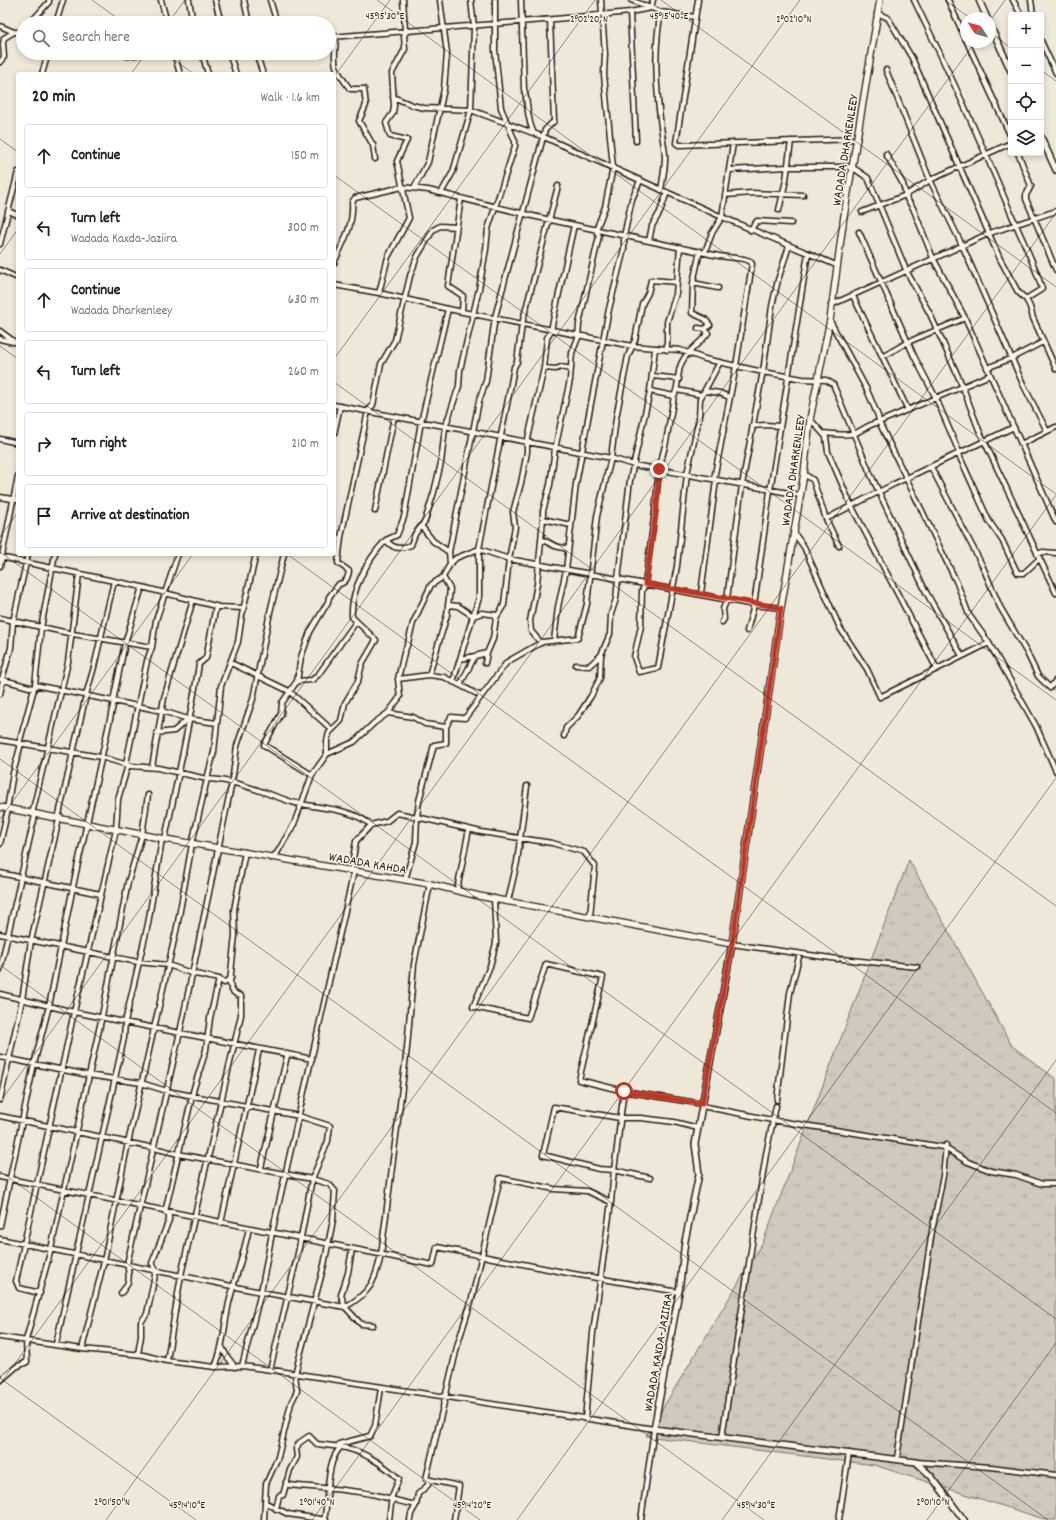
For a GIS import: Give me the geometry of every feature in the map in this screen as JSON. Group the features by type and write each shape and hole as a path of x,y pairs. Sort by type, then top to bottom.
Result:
{"main road":[{"name":"WADADA DHARKENLEEY","path":"732,944 781,608 804,474 810,418 830,320 836,265 880,0"},
{"name":"WADADA KAHDA","path":"0,807 34,815 218,849 245,852 271,858 430,884 508,901 732,944"}],"street":[{"path":"36,16 50,0"},
{"path":"58,16 63,0"},
{"path":"161,0 165,16"},
{"path":"189,0 192,16"},
{"path":"215,0 219,16"},
{"path":"244,0 247,16"},
{"path":"270,0 275,16"},
{"path":"379,293 388,257 409,218 407,201 402,187 397,161 407,140 390,136 386,123 393,113 392,73 406,49 404,36 406,30 403,0"},
{"path":"414,188 428,162 444,89 447,53 440,0"},
{"path":"441,193 453,172 471,110 473,87 472,46 474,27 471,0"},
{"path":"386,540 392,547 401,549 411,545 415,534 422,527 434,492 441,463 445,428 459,386 460,370 486,249 488,229 495,206 503,188 515,146 515,141 509,124 501,108 495,50 495,0"},
{"path":"521,0 524,89 527,99 528,118 534,134"},
{"path":"541,643 531,631 530,621 537,584 537,564 543,511 550,485 555,448 571,369 572,354 578,335 579,324 599,236 596,230 605,207 613,167 604,75 605,54 602,0"},
{"path":"631,0 661,12 695,17"},
{"path":"651,8 653,0"},
{"path":"698,0 676,143 679,146 857,139"},
{"path":"914,0 987,155 1015,224 1035,265 1042,290 1026,299"},
{"path":"948,0 960,26"},
{"path":"979,0 984,12"},
{"path":"1013,0 1019,12"},
{"path":"1031,0 1033,12"},
{"path":"336,37 406,30 474,27 630,12 651,8"},
{"path":"630,12 636,141"},
{"path":"661,12 657,55 658,93 665,163 661,190"},
{"path":"877,13 888,18 912,58 958,167 990,233 1000,259 1018,292 1026,299 1043,342 1056,369"},
{"path":"450,564 449,552 479,401 486,381 495,317 545,130 554,121 550,20"},
{"path":"0,26 14,32"},
{"path":"0,62 4,57 3,40 14,32"},
{"path":"996,37 1008,64"},
{"path":"1044,47 1056,73"},
{"path":"970,48 1008,130"},
{"path":"43,72 46,60"},
{"path":"176,60 179,72"},
{"path":"204,60 207,72"},
{"path":"231,60 235,72"},
{"path":"258,60 262,72"},
{"path":"335,60 337,71 350,89 364,89 366,105 359,121 373,145 375,159"},
{"path":"886,70 930,180 962,245 1012,358 1047,431"},
{"path":"393,97 412,105 439,109 471,110 544,137 750,230 836,265"},
{"path":"779,210 788,167 791,141"},
{"path":"705,329 710,324 692,313 693,283 702,252 722,217 733,143"},
{"path":"862,212 878,204 906,195 930,180 987,155 1008,144"},
{"path":"1044,144 1056,170"},
{"path":"886,154 903,184 906,195 933,258 965,318 1054,514 1056,522"},
{"path":"1019,156 1030,183 1030,190 1025,197 1056,270"},
{"path":"729,170 788,167 852,167 868,178 907,272 930,314 936,331 962,386 984,441 1056,593"},
{"path":"0,244 16,180"},
{"path":"554,641 558,607 566,570 576,484 583,454 603,340 624,249 624,236 632,199 640,181"},
{"path":"453,682 479,598 479,550 514,367 517,362 522,324 558,186"},
{"path":"336,259 350,229 353,216 352,202 355,198 402,187 441,193 548,220 719,256 744,259 752,264 736,366 729,396 715,480 701,594"},
{"path":"649,241 652,226 660,212 667,192"},
{"path":"725,195 752,193 803,195"},
{"path":"461,198 448,286 463,296 462,311"},
{"path":"8,211 16,214"},
{"path":"831,305 907,272 933,258 990,233 1056,211"},
{"path":"750,230 757,222 791,223"},
{"path":"485,663 487,653 493,639 498,615 504,605 509,559 515,526 513,512 521,483 527,452 527,443 544,368 547,342 574,225"},
{"path":"312,775 264,745 281,714 282,703 297,681 301,657 310,632 328,602 329,597 339,584 343,583 348,578 349,571 338,563 338,556 368,411 373,405 380,364 395,340 406,300 410,276 418,257 433,230 440,226 456,227"},
{"path":"859,232 908,342 936,398 958,453 989,521 1002,540 1018,573 1024,573 1039,559"},
{"path":"722,622 724,619 723,609 727,599 742,485 778,280 789,246"},
{"path":"667,350 667,322 676,294 680,247"},
{"path":"747,632 754,605 770,491 808,253"},
{"path":"0,270 16,277"},
{"path":"406,880 416,842 419,801 434,745 446,744 446,727 452,716 465,718 507,662 519,654 541,643 578,638 587,604 599,506 611,458 616,418 628,356 638,326 642,304 648,293 651,280 677,282"},
{"path":"693,283 718,288"},
{"path":"336,284 472,314 495,317 522,324 632,346 680,350 736,366 789,377 826,380 833,384 879,492 926,592 962,656"},
{"path":"853,296 908,410"},
{"path":"327,754 327,741 331,729 335,728 341,721 345,703 358,681 362,664 376,640 356,622 352,617 352,611 360,577 375,552 386,540 397,535 404,517 421,422 448,309"},
{"path":"882,357 908,342 965,318"},
{"path":"830,320 868,390 879,422 956,583 969,615 989,643 1036,726 1056,771"},
{"path":"698,328 705,329"},
{"path":"705,329 708,333 706,336 688,353 679,367 677,390 674,396 666,442 659,469 656,511 645,584 642,591 641,626 634,657 635,666 639,672 658,668 673,590 687,474 703,393 720,362"},
{"path":"0,331 16,341"},
{"path":"0,339 16,342"},
{"path":"987,368 1012,358 1043,342"},
{"path":"564,736 566,728 578,716 591,696 600,678 601,655 610,634 611,614 616,598 624,541 628,498 653,376 655,349"},
{"path":"544,368 556,369 561,367 571,369"},
{"path":"823,433 854,433 872,423 879,422 908,410 990,374"},
{"path":"653,376 678,379"},
{"path":"677,390 720,393 729,396"},
{"path":"650,391 674,396"},
{"path":"336,406 368,411 445,428 611,458 634,465 770,491 800,495"},
{"path":"336,425 340,406"},
{"path":"376,511 394,417"},
{"path":"810,418 823,433 828,452 851,505 937,669"},
{"path":"752,426 780,426"},
{"path":"826,519 906,478 1014,427"},
{"path":"1021,444 1056,427"},
{"path":"0,439 16,443"},
{"path":"931,467 982,565 1000,607 1027,653 1038,676 1050,688 1056,680"},
{"path":"804,474 813,480 826,519 839,546"},
{"path":"0,566 16,485"},
{"path":"0,497 16,500"},
{"path":"543,518 571,525"},
{"path":"422,527 433,541 449,552"},
{"path":"794,533 807,553 840,628 867,669 880,697 989,643"},
{"path":"541,539 555,546 568,549"},
{"path":"271,858 277,853 294,824 312,775 327,754 354,742 374,723 388,713 400,697 398,680 413,623 424,596 431,585 443,577 450,564 456,558 479,550 509,559 566,570 618,578 754,605 781,608"},
{"path":"1037,554 1043,552 1056,553"},
{"path":"0,694 2,676 11,648 13,622 28,556"},
{"path":"0,844 8,809 13,773 34,686 41,628 55,556"},
{"path":"40,1294 19,1288 16,1281 100,894 116,830 118,799 127,765 138,706 152,647 156,620 177,556"},
{"path":"82,1349 104,1261 128,1143 168,965 192,844 214,752 221,686 238,642 243,608 256,556"},
{"path":"120,1293 128,1285 130,1279 127,1264 180,1032 191,973 232,782 237,746 253,699 284,556"},
{"path":"1,558 142,587 216,606 243,608"},
{"path":"0,970 62,690 73,634 74,611 79,574"},
{"path":"429,675 447,615 450,589 443,577"},
{"path":"0,1100 8,1058 22,1000 31,941 72,753 114,581"},
{"path":"0,1226 34,1064 49,1006 125,643 142,587"},
{"path":"152,767 162,711 193,600"},
{"path":"448,605 458,606 473,616"},
{"path":"56,1344 101,1137 116,1078 124,1038 124,1022 148,924 164,839 178,773 186,744 188,719 199,664 206,658 216,606"},
{"path":"473,616 482,613 498,615"},
{"path":"0,618 41,628 152,647"},
{"path":"297,681 312,680 318,676 356,622"},
{"path":"461,659 487,653"},
{"path":"576,665 589,666 601,655"},
{"path":"460,685 475,656"},
{"path":"231,663 290,691 331,729"},
{"path":"398,680 429,675 444,677 481,696"},
{"path":"2,680 62,690 162,711 188,719 217,723"},
{"path":"388,713 413,717 425,724 446,727"},
{"path":"157,733 174,731 188,719"},
{"path":"0,740 101,757 127,765 152,767 207,779 232,782 302,803 350,814 365,820 371,825"},
{"path":"508,901 520,838 526,786"},
{"path":"0,1381 16,1367 27,1362 26,1340 40,1294 51,1249 62,1191 102,1016 130,876 142,835 148,795"},
{"path":"242,1366 260,1292 353,871 356,841 371,825 387,821 397,813 469,829 552,843 584,852 595,866 590,916"},
{"path":"457,890 469,829"},
{"path":"166,1361 181,1275 242,1004 242,996 230,989 235,935 234,910 245,852"},
{"path":"0,873 73,887 100,894"},
{"path":"0,1239 288,1298 316,1301 345,1307 367,1292 377,1273 381,1255 407,1048 414,964 430,884"},
{"path":"494,898 496,943 490,966 473,1007 528,1018 546,964 603,977 580,1080 624,1091 702,1105 772,1120 943,1148 968,1162 990,1171 1016,1175 1042,1184 1056,1184"},
{"path":"0,934 88,953 138,962 168,965 191,973 219,979 224,983 231,978"},
{"path":"732,944 840,959 917,967"},
{"name":"WADADA KAXDA-JAZIIRA","path":"732,944 695,1144 699,1174 685,1241 679,1292 654,1429 897,1458 916,1462"},
{"path":"777,1100 790,993 799,957 798,953"},
{"path":"138,1354 141,1336 141,1322 147,1314 156,1270 152,1263 169,1220 169,1215 166,1212 178,1154 206,1050 207,1037 219,979"},
{"path":"0,994 74,1012 102,1016 124,1022 207,1037 287,1056 312,1059"},
{"path":"221,1223 259,1050"},
{"path":"261,1168 287,1056"},
{"path":"0,1057 88,1075 116,1078 141,1083 167,1091 221,1100 299,1116 330,1126 328,1141 312,1179 301,1239 270,1370"},
{"path":"585,1419 624,1091"},
{"path":"722,1436 772,1120 776,1106"},
{"path":"650,1178 614,1170 599,1169 543,1155 554,1107 620,1118 641,1118 698,1128"},
{"path":"0,1116 178,1154 261,1168 312,1179 326,1183 335,1191 333,1220 316,1301 295,1374 297,1391 291,1404 278,1457 266,1484 264,1520"},
{"path":"897,1458 946,1145"},
{"path":"0,1177 140,1207 434,1265 437,1247 568,1273 679,1292"},
{"path":"410,1520 418,1494 428,1485 429,1481 426,1479 458,1343 470,1309 500,1178 554,1189 588,1191 611,1202"},
{"path":"215,1367 222,1346 225,1322 233,1286 244,1255 249,1228"},
{"path":"352,1249 348,1273 341,1296 345,1307 361,1324 373,1325"},
{"path":"0,1337 82,1349 138,1354 166,1361 215,1367 242,1366 654,1429 641,1520"},
{"path":"222,1346 226,1355 235,1366"},
{"path":"266,1503 288,1514 325,1520 327,1489 337,1450 341,1447 339,1444 370,1436 375,1426 381,1388"},
{"path":"276,1509 279,1496 283,1495 290,1470 296,1457 296,1449 302,1440 309,1436 317,1444 341,1447 367,1457 392,1472 399,1479 392,1499 389,1520"},
{"path":"839,1520 849,1453"},
{"path":"916,1462 991,1467 1056,1475"},
{"path":"916,1462 931,1476 964,1520"},
{"path":"426,1479 458,1486 454,1520"},
{"path":"286,1482 289,1485 368,1493 392,1499 397,1502 416,1504"},
{"path":"287,1520 288,1514"}],"green space":[{"path":"909,860 1012,1046 1056,1079 1056,1520 1047,1520 874,1465 646,1436 763,1242"}],"route":[{"path":"624,1091 702,1104 732,944 781,608 754,605 645,584 656,511 659,469"}]}
